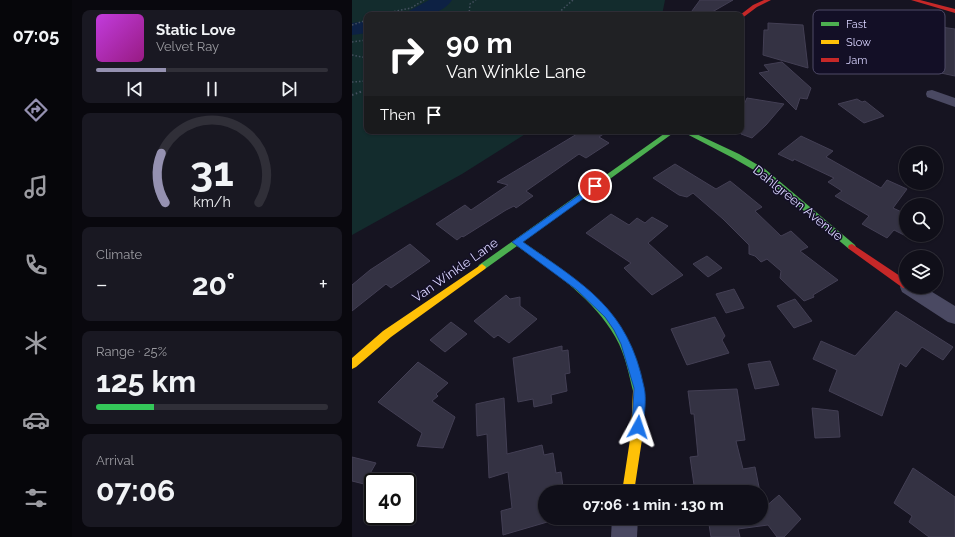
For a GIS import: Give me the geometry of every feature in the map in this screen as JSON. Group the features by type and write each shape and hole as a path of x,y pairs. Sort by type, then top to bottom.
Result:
{"street":[{"path":"744,15 755,6 768,0"},
{"path":"914,0 955,10"},
{"path":"932,94 955,103"},
{"name":"Van Winkle Lane","path":"352,364 387,334 669,134"},
{"name":"Dahlgreen Avenue","path":"690,134 736,156 762,171 848,245 899,280"},
{"path":"517,242 592,297 608,314 626,343 639,388 640,414 629,485"},
{"path":"919,294 955,316"},
{"path":"624,537 625,525"}],"path":[{"path":"392,12 411,8 424,0"},
{"path":"469,12 470,4 476,0"},
{"path":"559,12 573,0"},
{"path":"352,25 364,21"},
{"path":"352,42 364,40"},
{"path":"352,56 364,58"},
{"path":"352,82 364,81"},
{"path":"352,95 364,91"}],"green space":[{"path":"352,0 665,0 663,12 364,12 364,134 525,134 462,174 352,235"}],"building":[{"path":"700,0 733,0 712,12 691,12"},
{"path":"768,23 803,25 808,68 763,55 764,30 768,30"},
{"path":"945,28 955,29 955,76 945,74"},
{"path":"782,62 811,88 807,99 800,98 796,110 759,73 769,71 764,65"},
{"path":"747,98 784,104 766,125 752,138 741,134 744,134 744,104"},
{"path":"857,99 862,102 865,101 884,116 864,123 838,104"},
{"path":"577,134 604,134 599,137 609,143 586,158 579,154 526,191 533,196 516,208 514,206 506,210 457,240 436,224 465,205 471,210 508,185 497,182"},
{"path":"801,136 833,151 826,157 881,188 887,180 899,185 899,190 906,190 893,208 899,211 899,232 894,230 887,238 862,224 869,216 835,196 842,191 828,182 834,178 794,159 793,161 778,154"},
{"path":"675,164 716,189 730,181 762,207 755,211 781,236 791,231 808,247 800,251 838,280 813,295 814,297 804,301 780,278 781,271 767,259 761,262 755,256 749,254 749,245 723,219 693,193 687,197 679,195 653,178"},
{"path":"611,214 629,225 637,218 645,223 652,217 668,226 648,243 683,275 652,295 624,268 631,263 586,233"},
{"path":"410,244 430,261 391,288 386,284 352,311 352,285 370,270"},
{"path":"707,256 722,268 708,277 693,264"},
{"path":"734,289 744,308 726,313 716,294"},
{"path":"506,295 510,299 520,297 520,306 537,319 509,343 498,335 494,338 474,321"},
{"path":"795,299 812,321 794,328 777,306"},
{"path":"896,311 953,347 943,360 922,347 906,367 900,363 882,416 829,391 837,370 813,359 821,341 855,356"},
{"path":"715,317 725,336 722,340 729,353 687,365 671,329"},
{"path":"451,322 467,334 445,352 430,340"},
{"path":"562,346 562,351 568,350 570,373 565,374 567,391 551,395 552,403 534,407 533,399 518,402 513,358"},
{"path":"770,361 779,385 755,389 748,364"},
{"path":"418,362 448,383 436,394 438,396 432,401 455,417 443,448 417,446 422,433 378,402"},
{"path":"737,389 745,440 736,441 743,469 755,467 759,485 694,485 690,457 698,456 694,414 691,414 688,391"},
{"path":"504,398 507,454 542,445 544,455 553,453 556,473 561,472 563,485 538,485 538,525 503,535 501,511 512,508 508,472 489,478 487,434 477,436 476,404"},
{"path":"812,408 838,411 840,437 815,438"},
{"path":"352,457 376,463 370,473 364,473 364,484 352,481"},
{"path":"913,468 955,497 955,537 929,537 909,522 912,516 894,503"},
{"path":"779,495 801,519 784,537 777,537 768,525 768,505"},
{"path":"709,525 768,525 738,529 740,537 711,537"}],"waterway":[{"path":"421,12 443,0"},
{"path":"352,29 364,27"}],"traffic: fast":[{"path":"482,267 669,134"},
{"path":"690,134 736,156 762,171 852,247"},
{"path":"517,242 578,287 596,303 611,321 623,342 633,365 638,391"}],"traffic: slow":[{"path":"352,364 387,334 482,267"},
{"path":"629,485 637,433 638,391"}],"traffic: jam":[{"path":"744,15 755,6 768,0"},
{"path":"914,0 955,11"},
{"path":"852,247 899,280"}],"route":[{"path":"595,186 517,242 592,297 618,327 626,343 633,363 639,388 640,414 638,427"}]}
